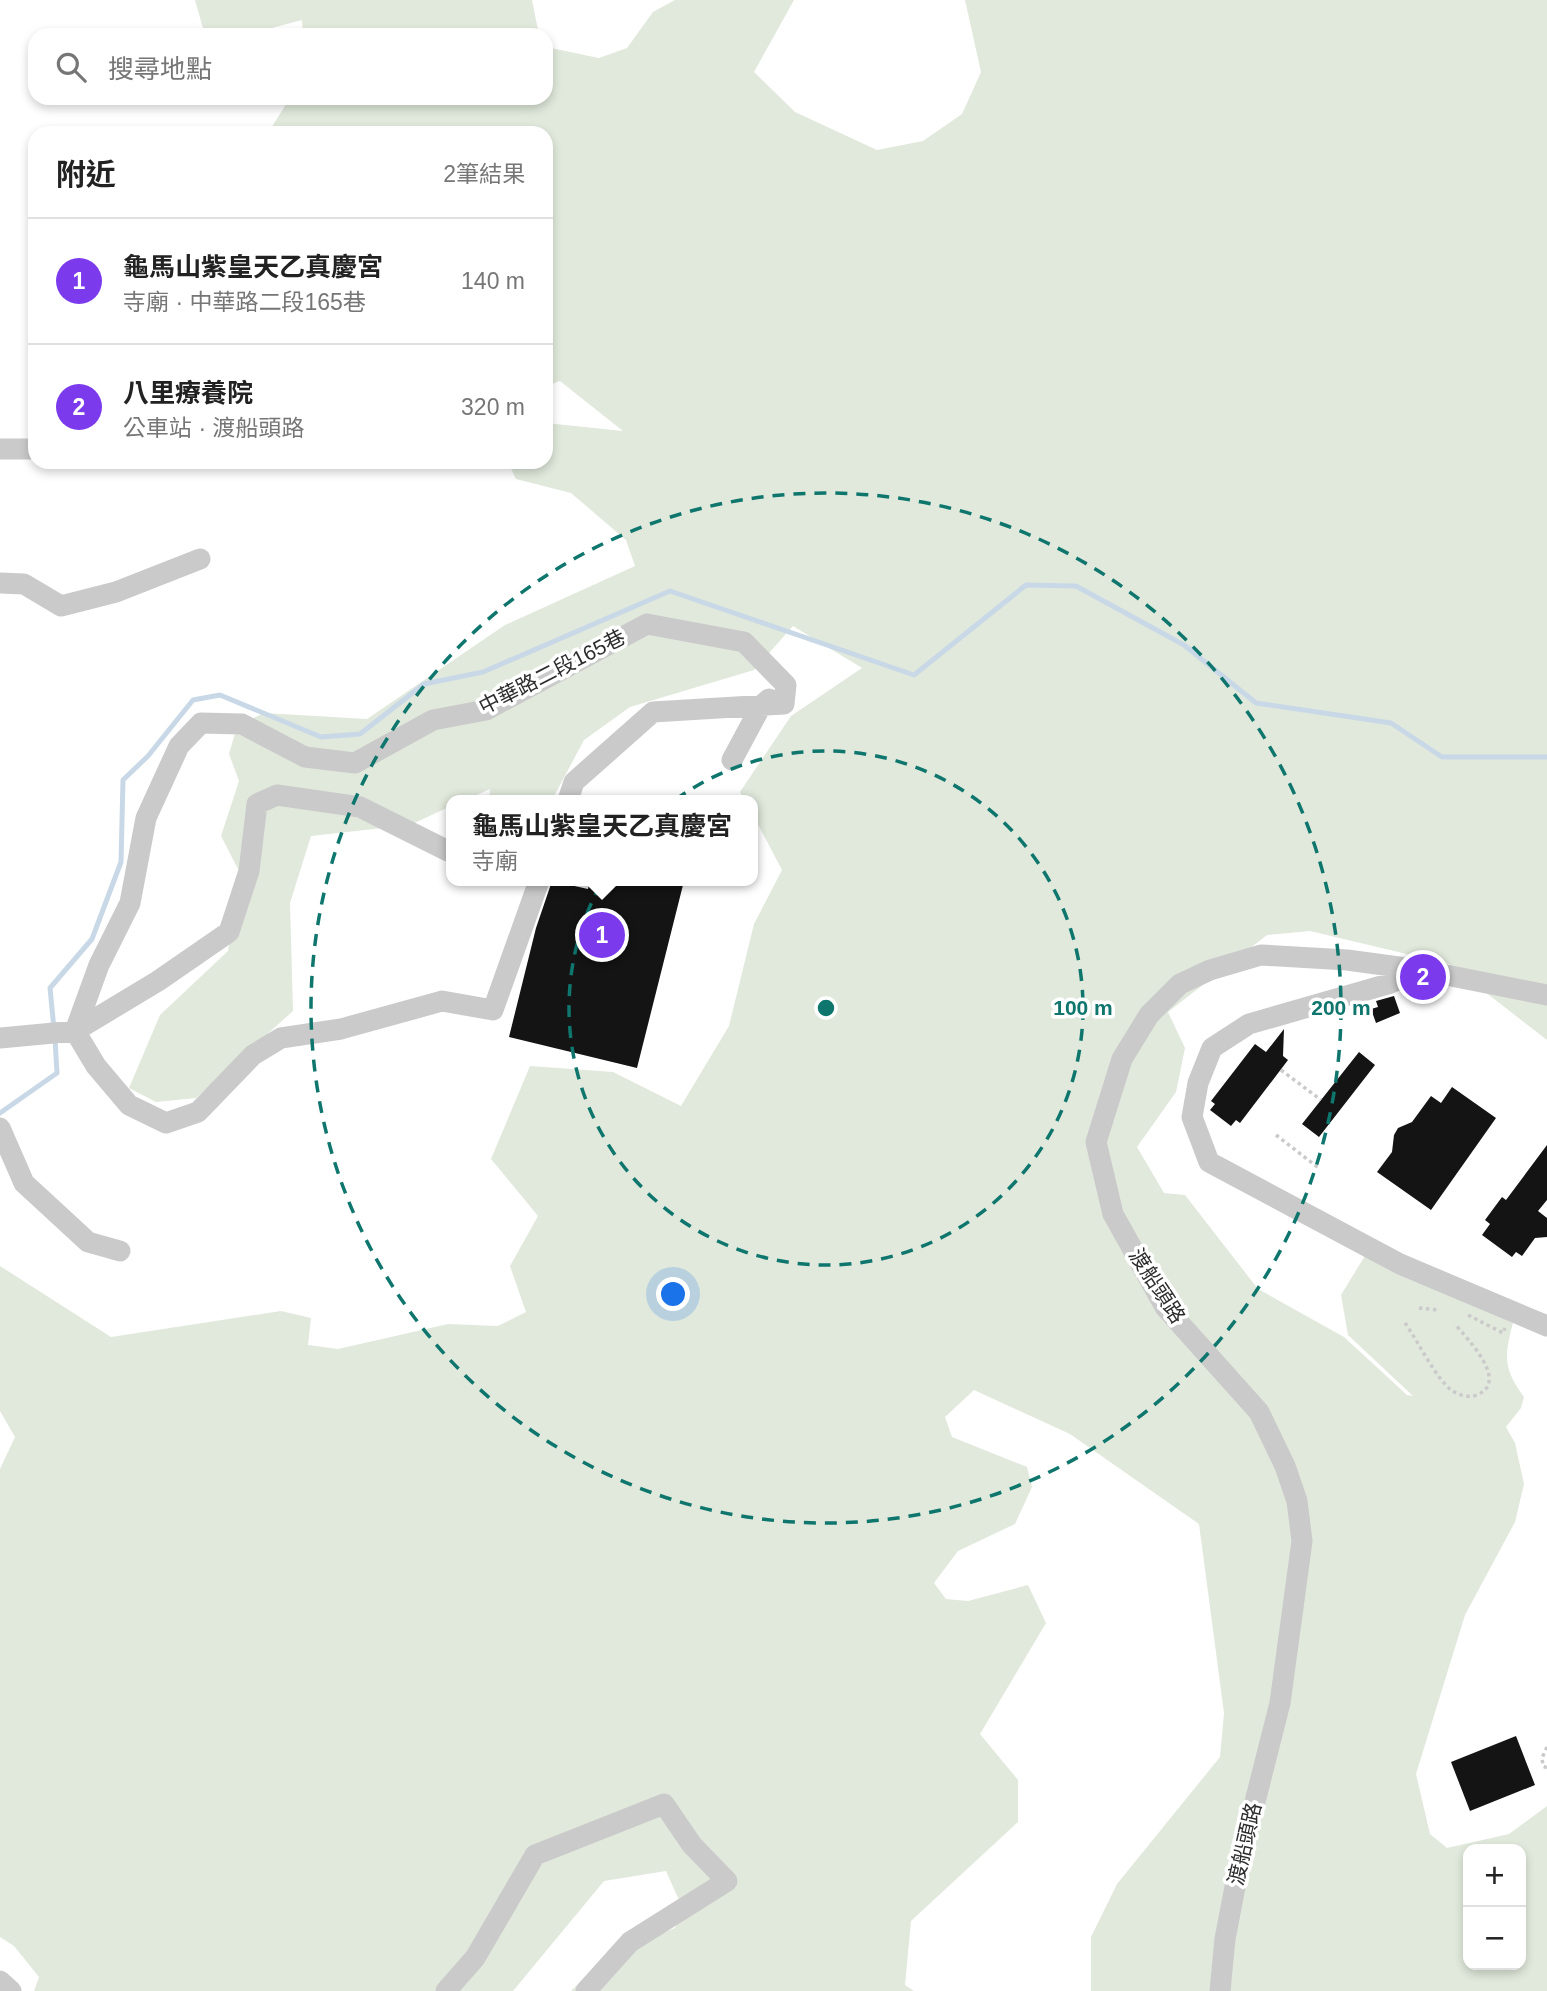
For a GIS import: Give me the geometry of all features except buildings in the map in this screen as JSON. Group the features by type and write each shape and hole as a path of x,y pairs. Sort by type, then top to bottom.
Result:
{"street":[{"path":"0,449 28,449"},
{"path":"0,583 24,584 61,606 116,592 201,559"},
{"name":"中華路二段165巷","path":"70,1031 130,903 146,818 179,746 201,723 242,724 305,757 355,763 433,720 486,710 647,624 744,642 786,685 784,704 653,712 574,782 570,795"},
{"path":"732,760 761,706"},
{"path":"0,1038 70,1031 158,981 229,932 249,871 257,804 277,795 360,807 446,851"},
{"path":"70,1031 129,1105 166,1123 198,1112 253,1055 281,1038 341,1029 442,1000 493,1010 537,886"},
{"name":"渡船頭路","path":"1220,1991 1225,1938 1240,1861 1280,1703 1302,1541 1297,1501 1285,1466 1259,1412 1165,1307 1113,1214 1097,1142 1122,1059 1149,1015 1180,984 1210,970 1261,955 1347,960 1421,970 1547,995"},
{"path":"1421,970 1388,984 1249,1024 1212,1048 1198,1083 1192,1116 1209,1162 1400,1264 1547,1326"},
{"path":"0,1128 24,1183 88,1242 120,1251"},
{"path":"446,1991 475,1958 535,1855 664,1804 692,1845 727,1881 630,1942 586,1991"},
{"path":"0,1981 10,1991"}],"path":[{"path":"1281,1070 1321,1100"},
{"path":"1276,1135 1320,1169"},
{"path":"1419,1308 1438,1310"},
{"path":"1405,1323 1444,1384 1463,1395 1477,1394 1485,1390 1489,1372 1482,1357 1455,1324"},
{"path":"1547,1747 1542,1758 1543,1766 1547,1768"}],"shaded area":[{"path":"195,0 532,0 538,28 303,28 302,20 272,28 203,28"},
{"path":"675,0 794,0 754,72 795,112 877,150 923,141 962,114 981,72 965,0 1547,0 1547,1040 1449,964 1310,931 1267,935 1168,1012 1185,1048 1176,1092 1137,1147 1164,1193 1185,1195 1258,1289 1344,1337 1407,1395 1413,1396 1348,1335 1341,1295 1366,1254 1513,1323 1507,1362 1512,1378 1524,1397 1521,1408 1506,1427 1515,1443 1524,1484 1515,1522 1465,1615 1416,1774 1430,1834 1447,1848 1463,1844 1463,1970 1526,1970 1526,1844 1465,1844 1509,1834 1547,1806 1547,1991 1091,1991 1091,1937 1117,1884 1220,1757 1224,1713 1199,1524 1070,1434 974,1390 945,1417 952,1437 1027,1467 1032,1487 1015,1524 958,1551 934,1583 946,1599 968,1601 1028,1585 1046,1623 980,1734 1018,1780 1018,1822 911,1921 905,1985 914,1991 571,1991 606,1956 675,1928 683,1909 666,1871 604,1881 513,1991 34,1991 39,1977 14,1946 0,1937 0,1469 15,1437 0,1411 0,1266 111,1337 281,1311 311,1318 308,1345 338,1349 448,1324 498,1326 526,1312 510,1266 538,1216 491,1159 530,1066 613,1072 681,1106 729,1026 754,924 782,870 758,824 758,795 742,795 740,792 791,716 862,668 793,626 754,670 630,707 584,740 555,795 489,795 490,789 476,795 446,795 446,808 410,825 311,836 290,903 293,1011 196,1098 156,1102 129,1088 160,1015 228,951 240,873 221,836 239,781 229,754 237,726 264,713 367,719 505,625 635,566 626,540 571,493 516,479 511,469 553,469 553,424 623,431 560,381 553,384 553,126 272,126 286,105 553,105 553,48 599,58 627,48 653,12"}],"waterway":[{"path":"54,1029 50,988 92,939 121,862 123,780 148,756 193,700 220,695 321,737 360,734 424,684 483,672 670,591 914,675 1026,585 1076,586 1184,645 1256,703 1391,723 1442,757 1547,757"},
{"path":"0,1113 57,1073 55,1039"}],"place":[{"name":"龜馬山紫皇天乙真慶宮","path":"602,935"},
{"name":"八里療養院","path":"1423,977"}]}
